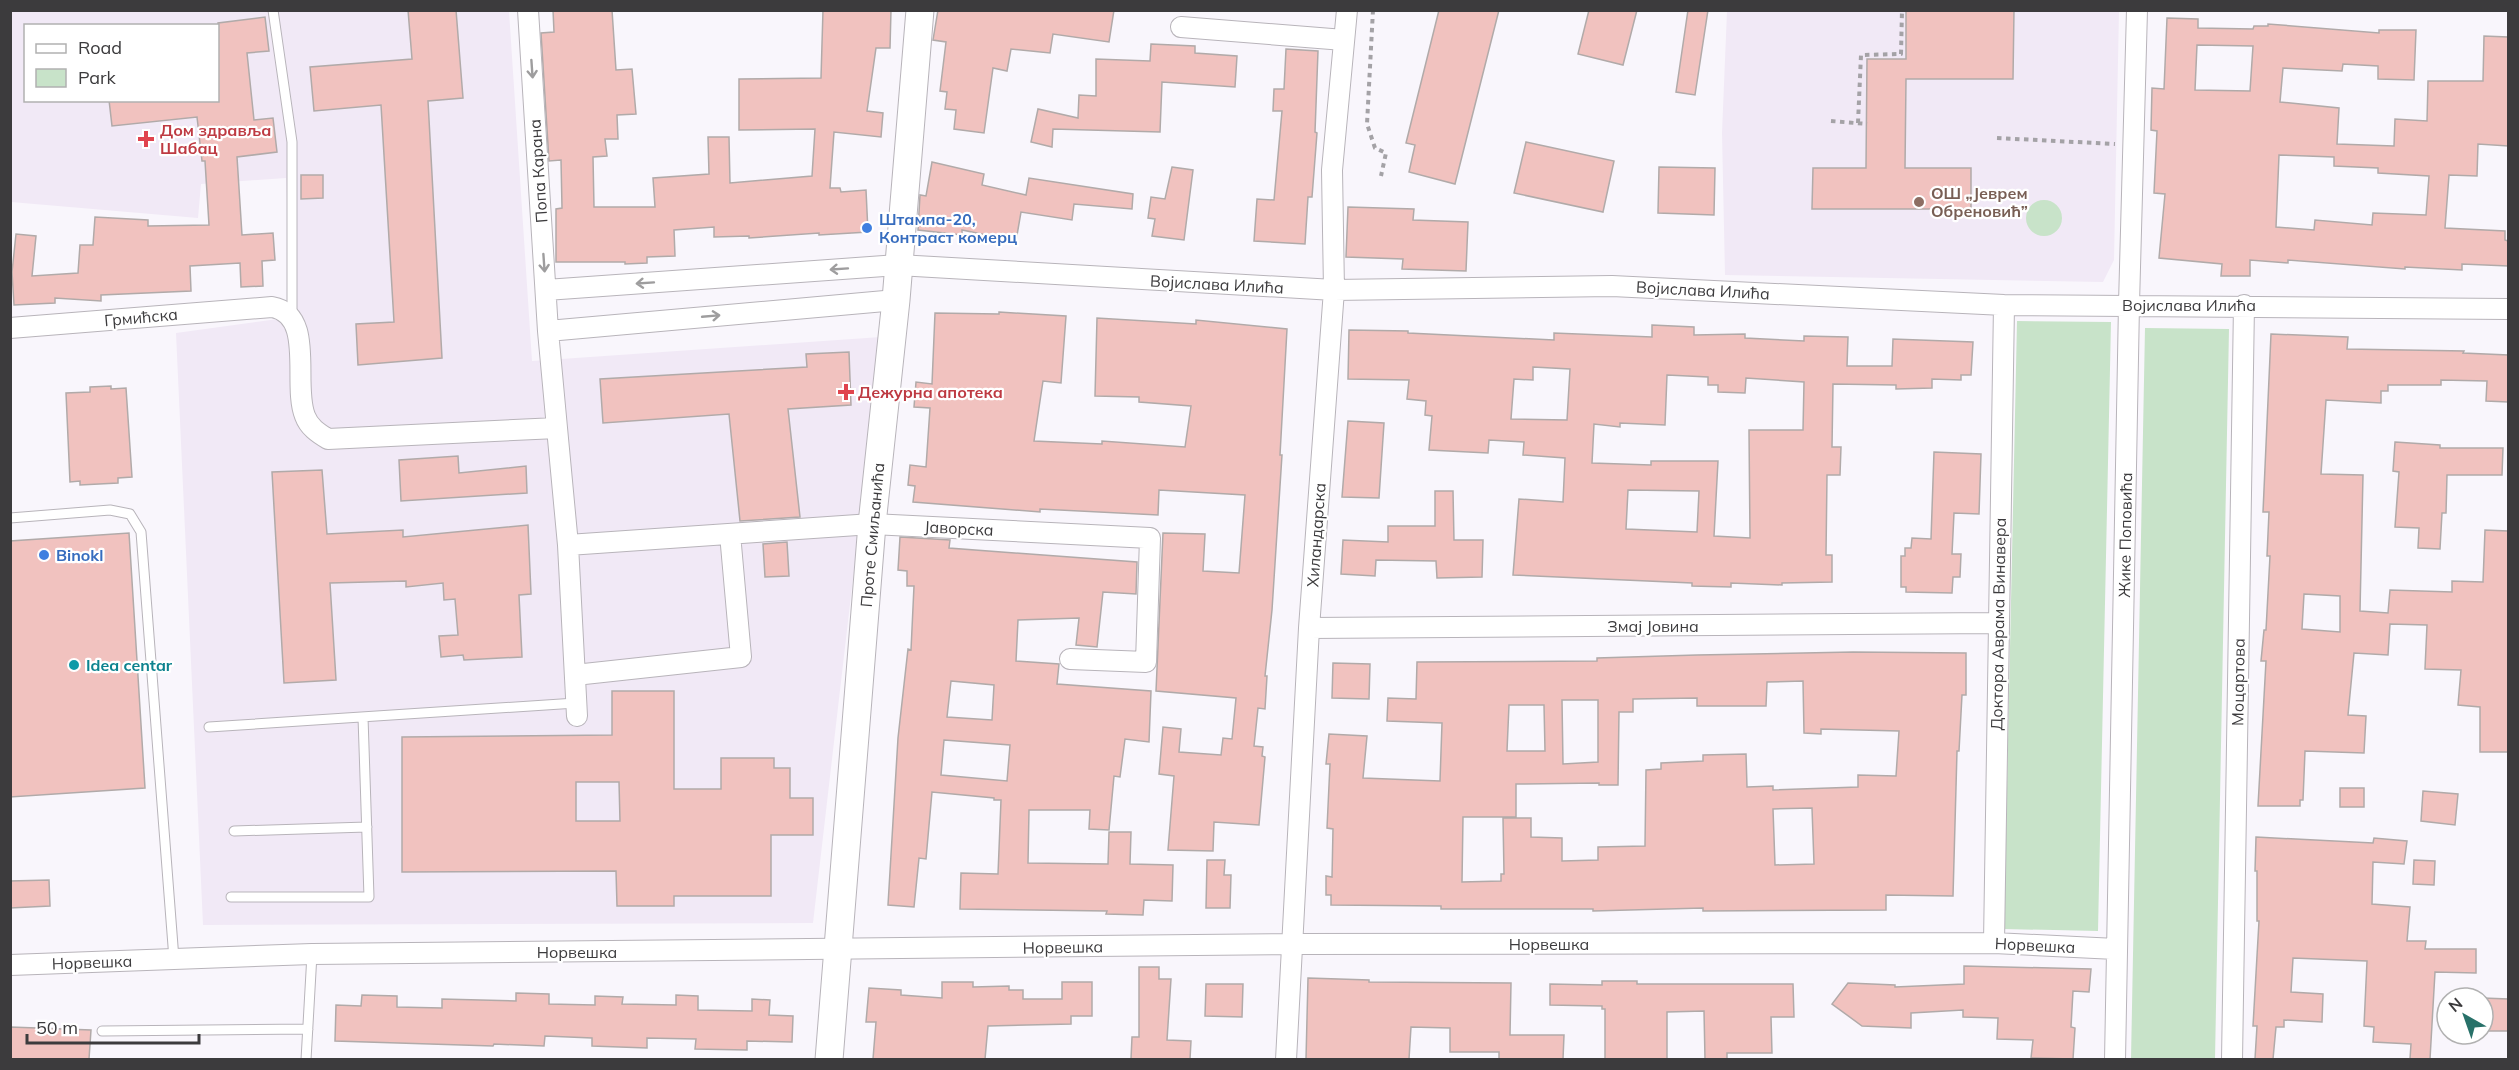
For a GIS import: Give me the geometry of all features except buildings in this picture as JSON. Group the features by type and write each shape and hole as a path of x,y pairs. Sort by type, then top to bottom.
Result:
{"street":[{"name":"Попа Карана","path":"528,10 548,331 568,545 577,709"},
{"name":"Проте Смиљанића","path":"829,1059 872,524 896,300 920,10"},
{"name":"Хиландарска","path":"1286,1059 1309,628 1334,290 1332,170 1347,10"},
{"name":"Жике Поповића","path":"2115,1059 2129,304 2137,10"},
{"path":"1181,27 1344,40"},
{"name":"Војислава Илића","path":"546,291 898,265 1334,290 1612,286 2004,304 2508,309"},
{"path":"548,331 896,300"},
{"name":"Доктора Аврама Винавера","path":"1994,943 1997,623 2004,304"},
{"name":"Моцартова","path":"2232,1059 2244,305"},
{"name":"Грмићска","path":"10,328 272,307 280,308 292,317"},
{"path":"292,317 297,326 302,407 310,426 328,439 557,428"},
{"name":"Јаворска","path":"568,545 872,524 1150,538 1146,662 1070,659"},
{"path":"575,675 741,657 730,534"},
{"name":"Змај Јовина","path":"1309,628 1997,623"},
{"name":"Норвешка","path":"10,965 312,954 1293,944 1994,943 2116,950"}],"lane":[{"path":"273,10 292,142 292,317"},
{"path":"10,518 110,510 130,514 141,532 174,960"},
{"path":"209,727 363,717 577,709"},
{"path":"231,897 369,897 363,717"},
{"path":"234,831 367,827"},
{"path":"306,1059 312,954"},
{"path":"102,1031 308,1029"}],"path":[{"path":"1373,10 1367,124 1376,148 1386,153 1381,176"},
{"path":"1858,123 1861,55 1901,54 1902,10"},
{"path":"1832,121 1867,124"},
{"path":"1997,138 2134,144"}],"shaded area":[{"path":"10,11 509,11 532,361 881,337 813,923 203,925 176,333 292,317 286,178 201,184 198,218 11,202"},
{"name":"ОШ „Јеврем Обреновић”","path":"1727,11 2119,11 2114,260 2103,282 1725,275 1722,133"}],"green space":[{"path":"2044,200 2056,206 2062,218 2056,230 2044,236 2032,230 2026,218 2032,206"},
{"path":"2017,321 2111,322 2098,931 2004,929"},
{"path":"2145,328 2229,329 2215,1059 2131,1059"}],"place":[{"name":"Дом здравља Шабац","path":"146,139"},
{"name":"ОШ „Јеврем Обреновић”","path":"1919,202"},
{"name":"Штампа-20, Контраст комерц","path":"867,228"},
{"name":"Дежурна апотека","path":"846,392"},
{"name":"Binokl","path":"44,555"},
{"name":"Idea centar","path":"74,665"}]}
